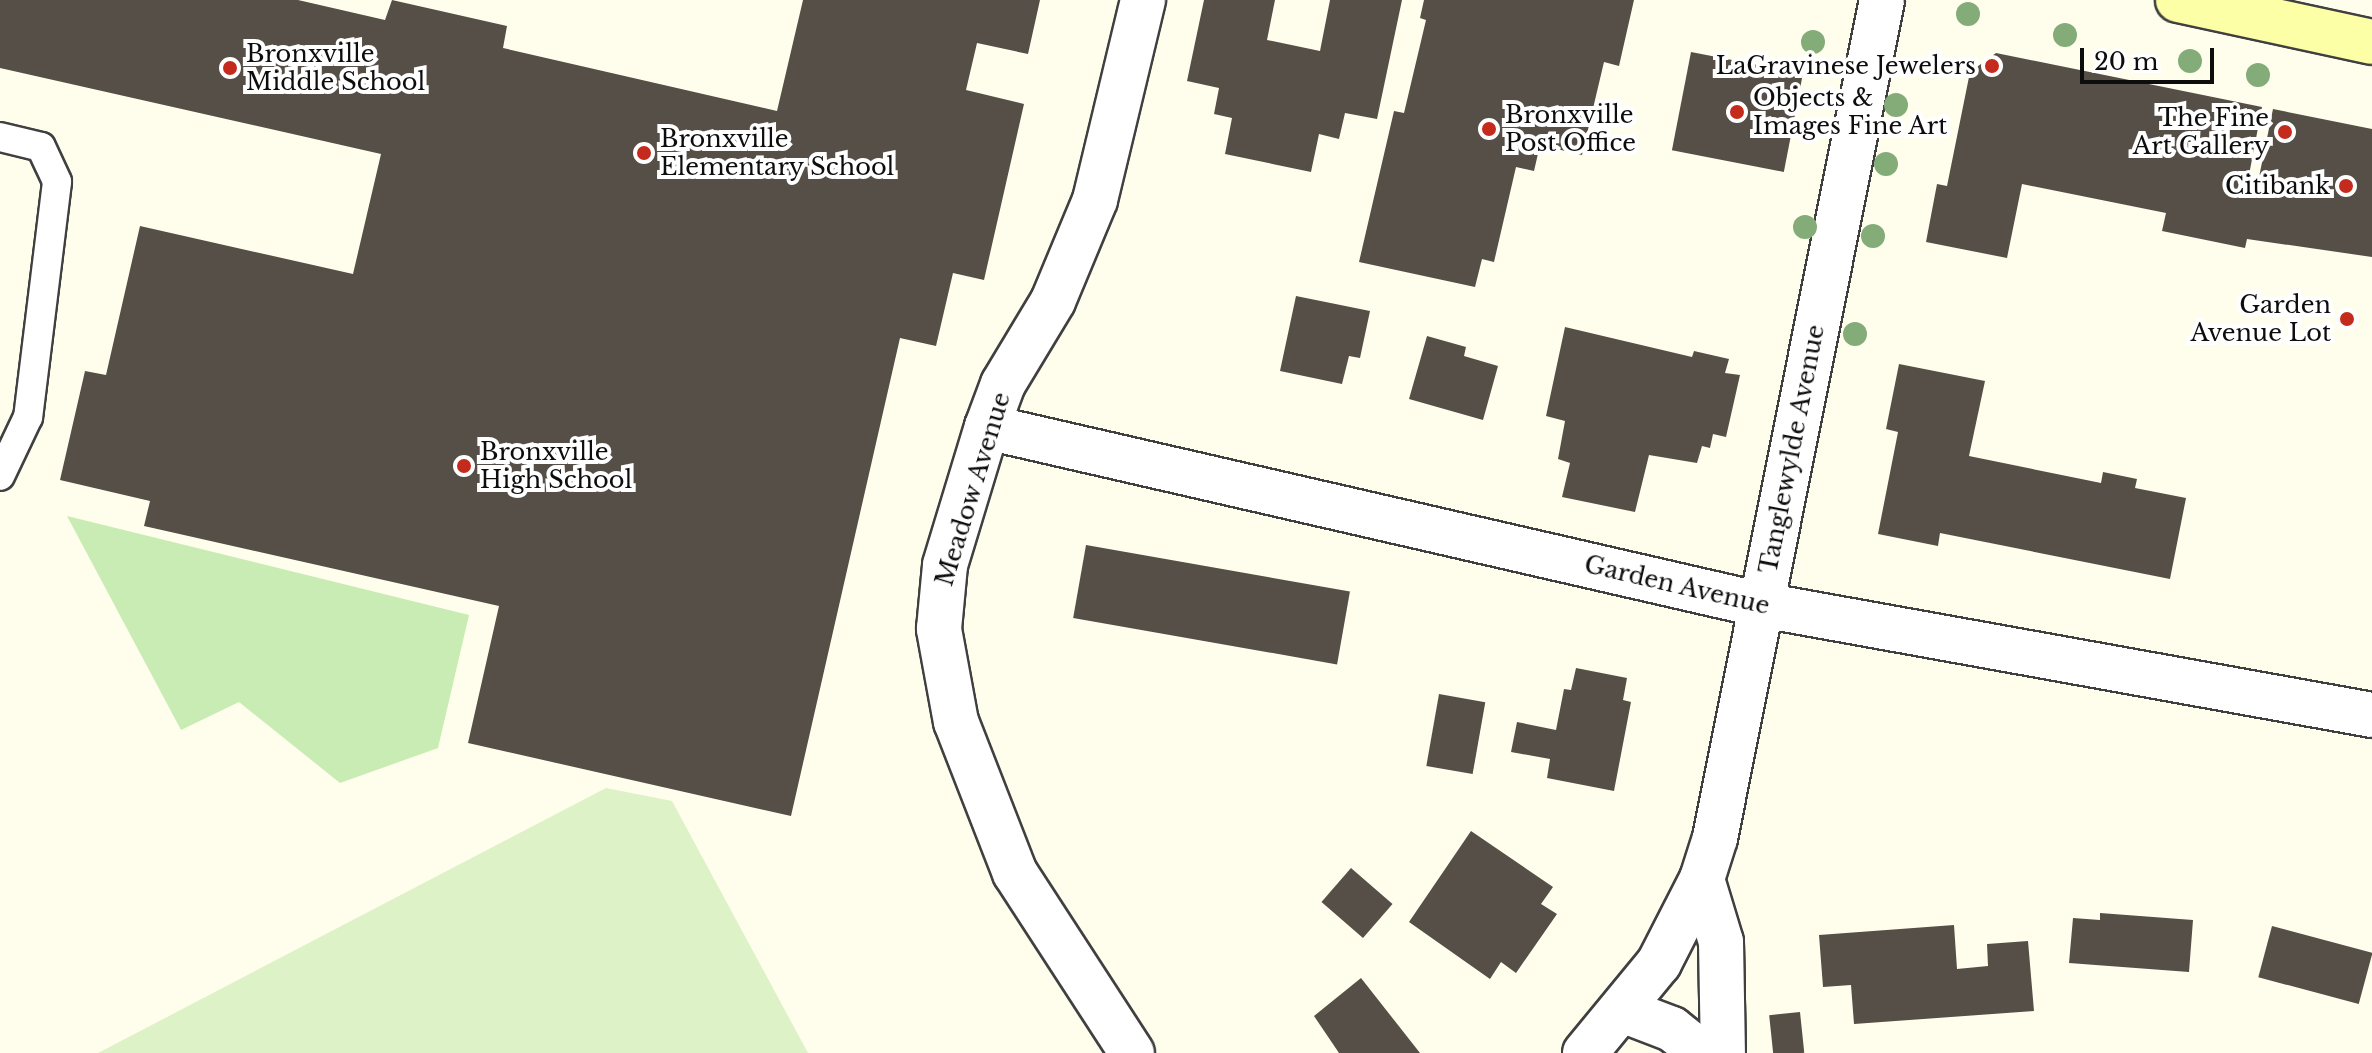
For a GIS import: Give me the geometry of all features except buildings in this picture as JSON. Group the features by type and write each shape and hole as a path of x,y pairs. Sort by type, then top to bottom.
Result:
{"street":[{"name":"Meadow Avenue","path":"1132,1053 1015,873 956,722 942,650 941,596 987,427 1003,384 1053,301 1095,200 1143,0"},
{"name":"Tanglewylde Avenue","path":"1585,1053 1659,963 1702,879 1728,779 1882,0"},
{"path":"2178,0 2263,9 2372,42"},
{"name":"Garden Avenue","path":"987,427 1762,605 2372,715"},
{"path":"1702,879 1721,942 1723,1053"},
{"path":"1622,1010 1672,1029 1702,1053"}],"lane":[{"path":"0,137 41,147 57,182 28,417 0,476"}],"green space":[{"path":"67,516 469,615 438,748 340,783 239,702 181,730"},
{"path":"606,788 672,801 808,1053 98,1053"}],"place":[{"name":"LaGravinese Jewelers","path":"1992,66"},
{"name":"Bronxville Middle School","path":"230,68"},
{"name":"Objects & Images Fine Art","path":"1737,112"},
{"name":"Bronxville Post Office","path":"1489,129"},
{"name":"The Fine Art Gallery","path":"2285,132"},
{"name":"Bronxville Elementary School","path":"644,153"},
{"name":"Citibank","path":"2346,186"},
{"name":"Garden Avenue Lot","path":"2347,319"},
{"name":"Bronxville High School","path":"464,466"}]}
